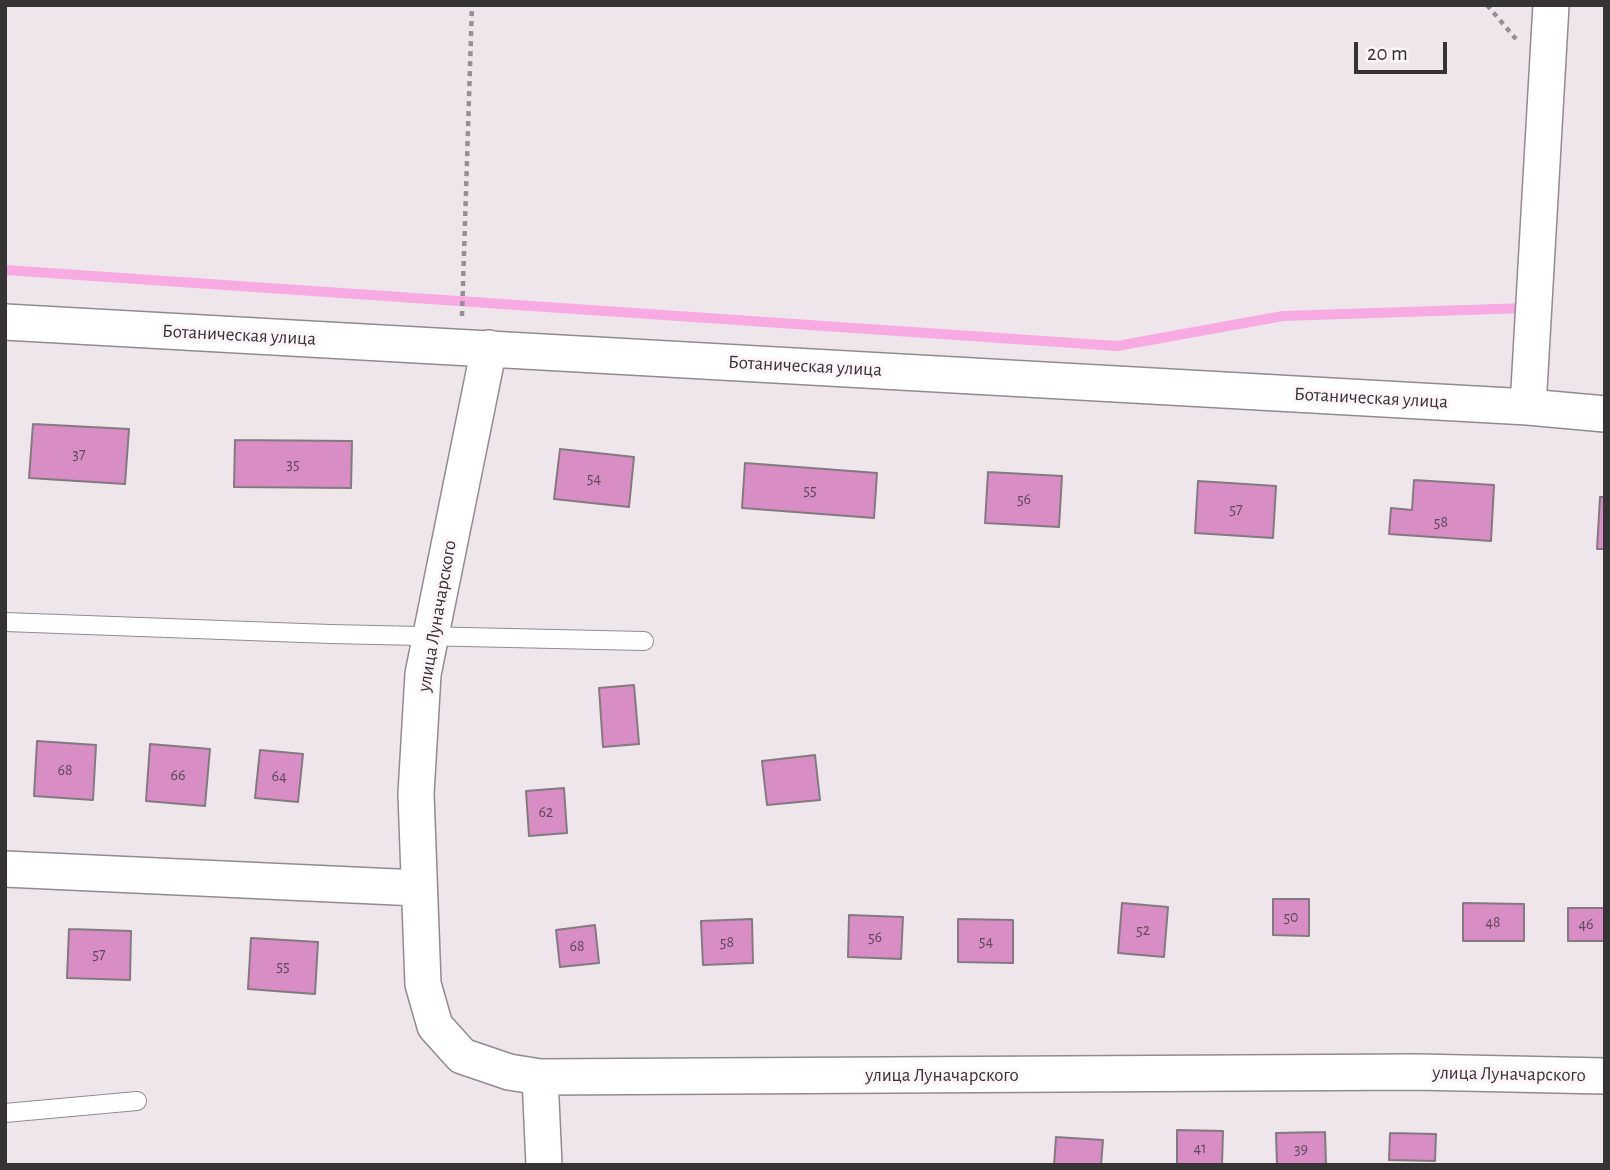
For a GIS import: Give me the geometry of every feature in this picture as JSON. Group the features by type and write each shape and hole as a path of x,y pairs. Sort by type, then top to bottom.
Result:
{"street":[{"path":"1528,407 1551,5"},
{"name":"Ботаническая улица","path":"5,322 1528,407 1605,414"},
{"name":"улица Луначарского","path":"475,347 423,674 416,794 423,984 435,1026 462,1056 509,1072 540,1077 1416,1072 1605,1076"},
{"path":"5,869 418,888"},
{"path":"540,1077 544,1165"}],"lane":[{"path":"5,622 644,641"},
{"path":"5,1113 137,1101"}],"path":[{"path":"472,5 475,347"}],"building":[{"path":"33,424 129,429 125,484 29,478"},
{"path":"235,440 352,441 351,488 234,487"},
{"path":"560,449 634,457 629,507 554,499"},
{"path":"745,463 877,473 874,518 742,508"},
{"path":"988,472 1062,476 1059,527 985,523"},
{"path":"1414,480 1494,485 1491,541 1389,534 1391,508 1412,510"},
{"path":"1198,481 1276,486 1273,538 1195,533"},
{"path":"1600,497 1605,497 1605,549 1597,549"},
{"path":"634,685 639,744 603,747 599,688"},
{"path":"37,741 96,745 93,800 34,796"},
{"path":"150,744 210,749 205,806 146,801"},
{"path":"260,750 303,754 298,802 255,798"},
{"path":"815,755 820,800 767,805 762,761"},
{"path":"564,788 567,833 529,836 526,791"},
{"path":"1273,899 1309,899 1309,936 1273,935"},
{"path":"1122,903 1168,907 1164,957 1118,953"},
{"path":"1463,903 1524,904 1524,941 1463,941"},
{"path":"1568,908 1605,908 1605,941 1568,941"},
{"path":"849,915 903,917 901,959 848,957"},
{"path":"752,919 753,963 703,965 701,921"},
{"path":"958,919 1013,920 1013,963 958,962"},
{"path":"595,925 599,963 560,967 556,930"},
{"path":"69,929 131,931 130,980 67,978"},
{"path":"251,938 318,942 315,994 248,989"},
{"path":"1177,1130 1223,1131 1222,1165 1177,1165"},
{"path":"1325,1132 1326,1165 1277,1165 1276,1133"},
{"path":"1390,1133 1436,1134 1435,1161 1389,1160"},
{"path":"1056,1137 1103,1140 1101,1165 1054,1165"}],"waterway":[{"path":"5,270 1117,346 1283,316 1527,308"}]}
